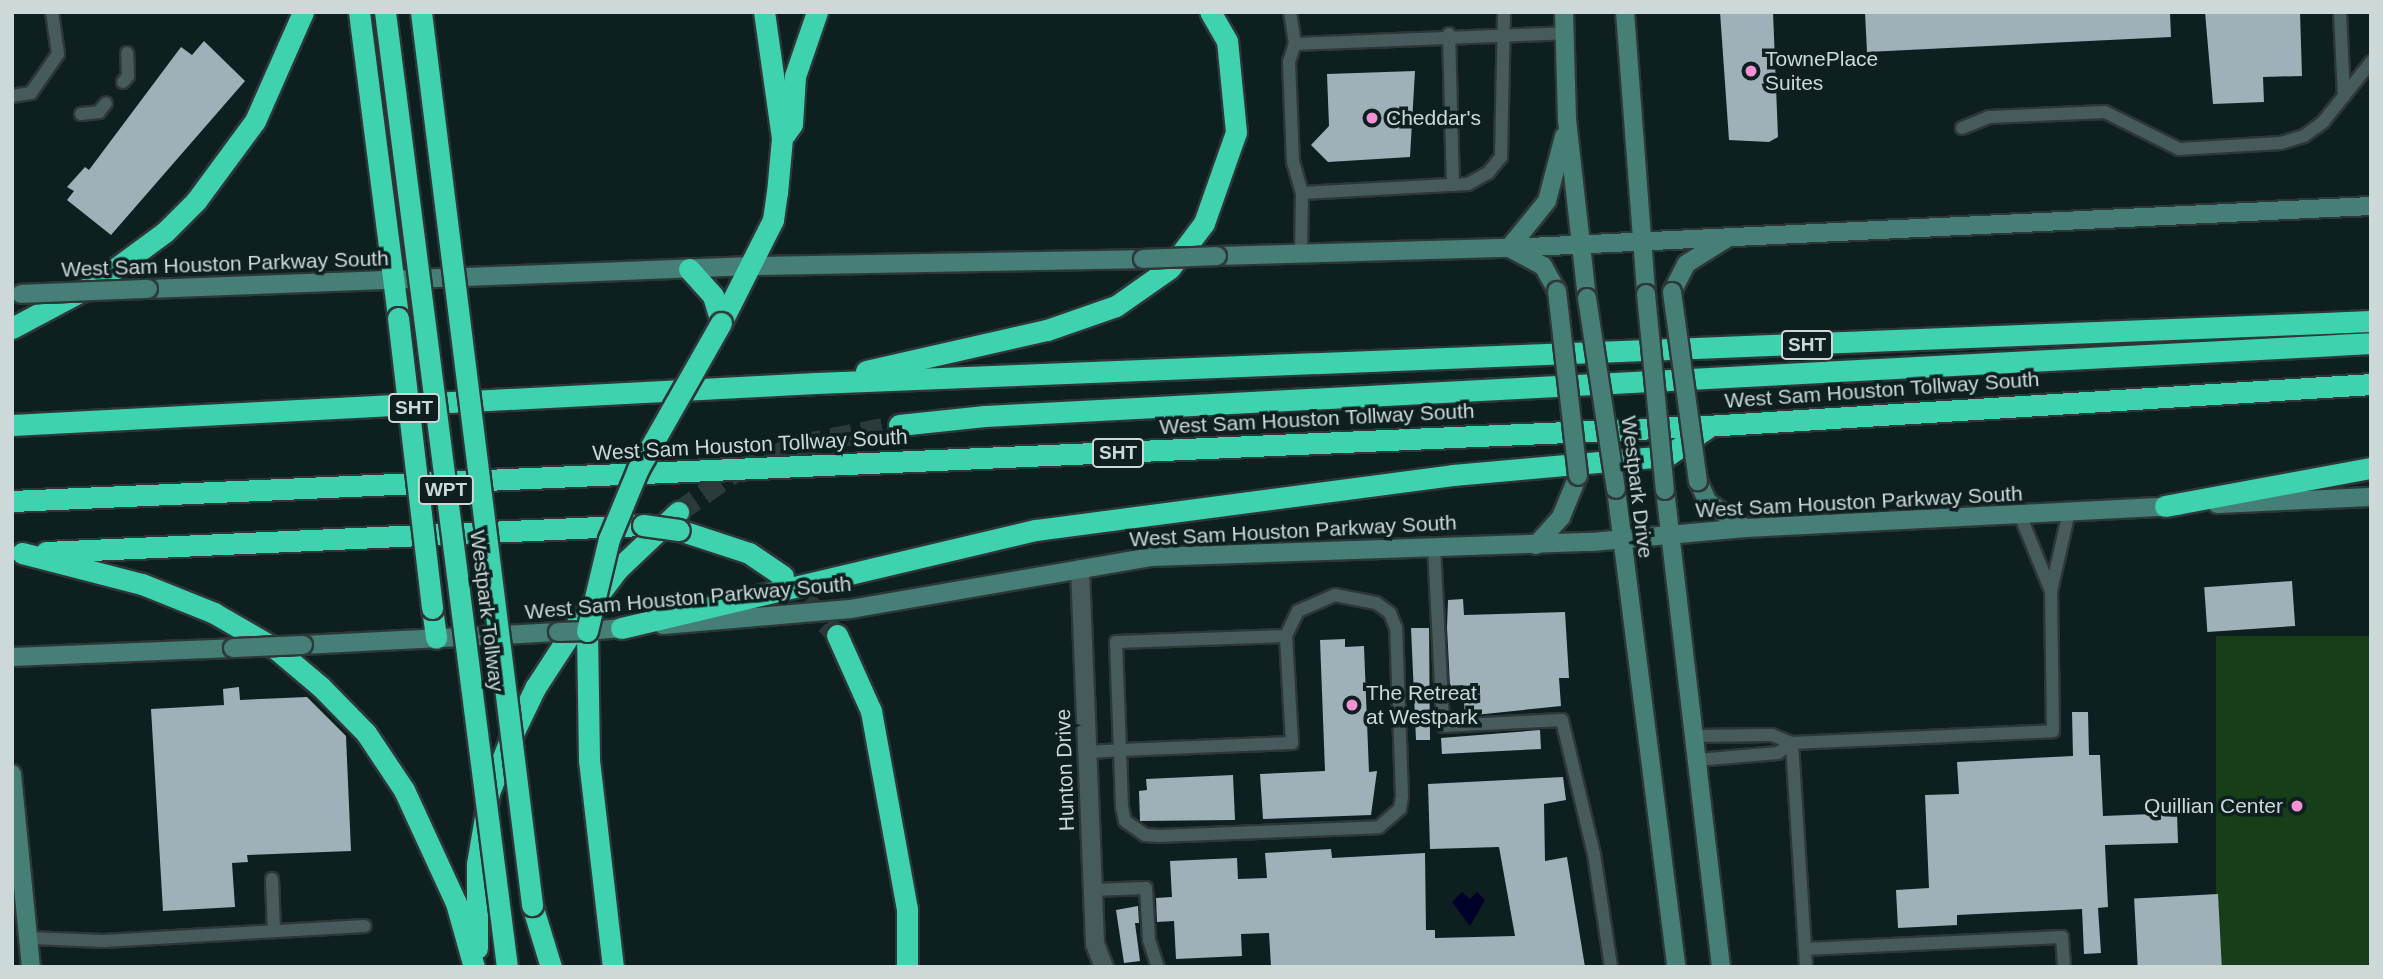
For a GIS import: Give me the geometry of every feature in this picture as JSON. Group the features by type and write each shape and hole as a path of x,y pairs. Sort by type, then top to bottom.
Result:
{"highway":[{"path":"12,328 120,267 196,201 256,121 303,12"},
{"path":"359,12 436,638"},
{"name":"Westpark Tollway","path":"385,12 508,967"},
{"name":"Westpark Tollway","path":"421,12 540,967"},
{"path":"605,629 609,539 638,469 752,266 773,220 782,138 764,12"},
{"path":"782,138 792,124 795,76 817,12"},
{"path":"816,383 1047,330 1115,306 1170,268 1204,223 1236,132 1227,41 1210,12"},
{"path":"688,269 724,312"},
{"name":"West Sam Houston Tollway South","path":"12,425 391,410 816,383 2371,321"},
{"path":"899,425 985,416 2371,344"},
{"name":"West Sam Houston Tollway South","path":"12,501 1711,426 2371,384"},
{"path":"613,967 589,760 584,654 605,629 1036,530 1453,475 1667,456 1711,426"},
{"path":"2165,506 2371,468"},
{"path":"476,967 477,864 489,793 509,742 535,688 578,622 618,569 678,521"},
{"path":"17,553 643,525 678,521 749,553 783,576"},
{"path":"17,553 142,584 214,613 276,649 321,687 366,733 404,790 456,903 476,967"},
{"path":"837,635 871,711 907,909 907,967"},
{"path":"532,905 551,967"}],"main road":[{"name":"Westpark Drive","path":"1564,12 1567,120 1587,298 1616,489 1620,541 1676,967"},
{"name":"Westpark Drive","path":"1625,12 1641,239 1665,490 1721,967"},
{"path":"1536,545 1561,517 1578,476 1557,291 1543,266 1509,248 1547,201 1567,120"},
{"name":"West Sam Houston Parkway South","path":"17,294 752,266 1143,259 1509,248 1641,239 2371,206"},
{"path":"1729,237 1686,264 1672,292 1698,481 1707,502 1745,528"},
{"name":"West Sam Houston Parkway South","path":"12,657 558,632 850,609 1152,557 1620,541 1745,528 2371,497"},
{"path":"12,774 31,967"}],"street":[{"name":"Hunton Drive","path":"1080,569 1095,944 1104,967"}],"lane":[{"path":"12,96 31,93 58,54 52,12"},
{"path":"1290,12 1295,44 1289,62 1293,162 1301,194 1301,254"},
{"path":"1301,194 1468,184 1488,173 1501,157 1504,12"},
{"path":"2340,12 2344,96"},
{"path":"1295,44 1448,34 1565,33"},
{"path":"1448,34 1452,185"},
{"path":"122,82 128,76 127,52"},
{"path":"1962,128 1989,117 2105,112 2179,149 2281,143 2304,136 2344,96 2371,62"},
{"path":"81,114 99,112 106,103"},
{"path":"1694,736 1772,735 1792,743 2053,731 2051,591 2069,512"},
{"path":"2020,515 2051,591"},
{"path":"1434,546 1443,726 1562,720 1594,854 1611,967"},
{"path":"1087,752 1120,750 1292,743 1286,636 1298,611 1335,595 1376,603 1390,613 1396,628 1402,796 1400,809 1379,827 1145,835 1125,821 1120,750 1116,642 1286,636"},
{"path":"1697,760 1778,753 1792,743"},
{"path":"1792,743 1806,967"},
{"path":"272,879 274,931"},
{"path":"1093,890 1146,888 1149,940 1158,967"},
{"path":"30,938 104,941 365,926"},
{"path":"1805,949 2062,937 2064,967"}],"green space":[{"name":"Quillian Center","path":"2216,636 2371,636 2371,967 2216,967"}],"water":[{"path":"1462,892 1470,899 1477,892 1485,900 1470,926 1452,902"}],"building":[{"name":"TownePlace Suites","path":"1720,12 1773,12 1778,137 1769,142 1729,140"},
{"path":"1865,12 2170,12 2171,37 1867,52"},
{"path":"2205,12 2300,12 2302,76 2263,77 2264,102 2213,104"},
{"path":"204,41 245,81 111,235 67,200 74,191 67,187 85,167 89,170 181,47 192,55"},
{"name":"Cheddar's","path":"1415,71 1410,157 1328,162 1311,145 1329,126 1327,74"},
{"path":"2292,581 2295,626 2207,632 2204,587"},
{"path":"1463,599 1464,615 1565,612 1569,678 1559,678 1561,706 1465,716 1463,685 1450,686 1447,627 1448,600"},
{"path":"1411,628 1429,628 1430,740 1416,740"},
{"path":"1345,639 1345,647 1364,646 1369,772 1377,771 1371,815 1263,819 1260,774 1325,771 1320,640"},
{"path":"239,687 240,700 307,697 346,736 351,851 247,855 248,862 232,863 235,907 163,911 151,709 224,705 223,689"},
{"path":"2072,712 2088,712 2089,755 2100,755 2103,816 2177,813 2178,843 2105,845 2108,907 2098,908 2101,953 2084,954 2082,909 1957,915 1957,925 1898,928 1896,890 1929,888 1925,795 1959,794 1957,762 2073,756"},
{"path":"1540,730 1541,749 1442,754 1441,738"},
{"path":"1233,775 1235,820 1140,821 1139,791 1147,790 1146,779"},
{"path":"1563,777 1566,800 1544,804 1545,861 1567,857 1585,967 1271,967 1269,933 1241,934 1242,956 1176,959 1174,921 1157,922 1156,898 1172,897 1170,861 1237,858 1238,879 1267,878 1265,853 1331,849 1332,858 1425,853 1426,930 1435,930 1435,938 1515,936 1499,847 1430,849 1428,784"},
{"path":"2218,894 2222,967 2138,967 2134,898"},
{"path":"1138,906 1139,923 1135,923 1140,961 1124,963 1116,910"}],"tunnel":[{"path":"678,512 737,470 801,444 899,425"},
{"path":"785,577 837,635"}],"place":[{"name":"TownePlace Suites","path":"1751,71"},
{"name":"Cheddar's","path":"1372,118"},
{"name":"The Retreat at Westpark","path":"1352,705"},
{"name":"Quillian Center","path":"2297,806"}]}
